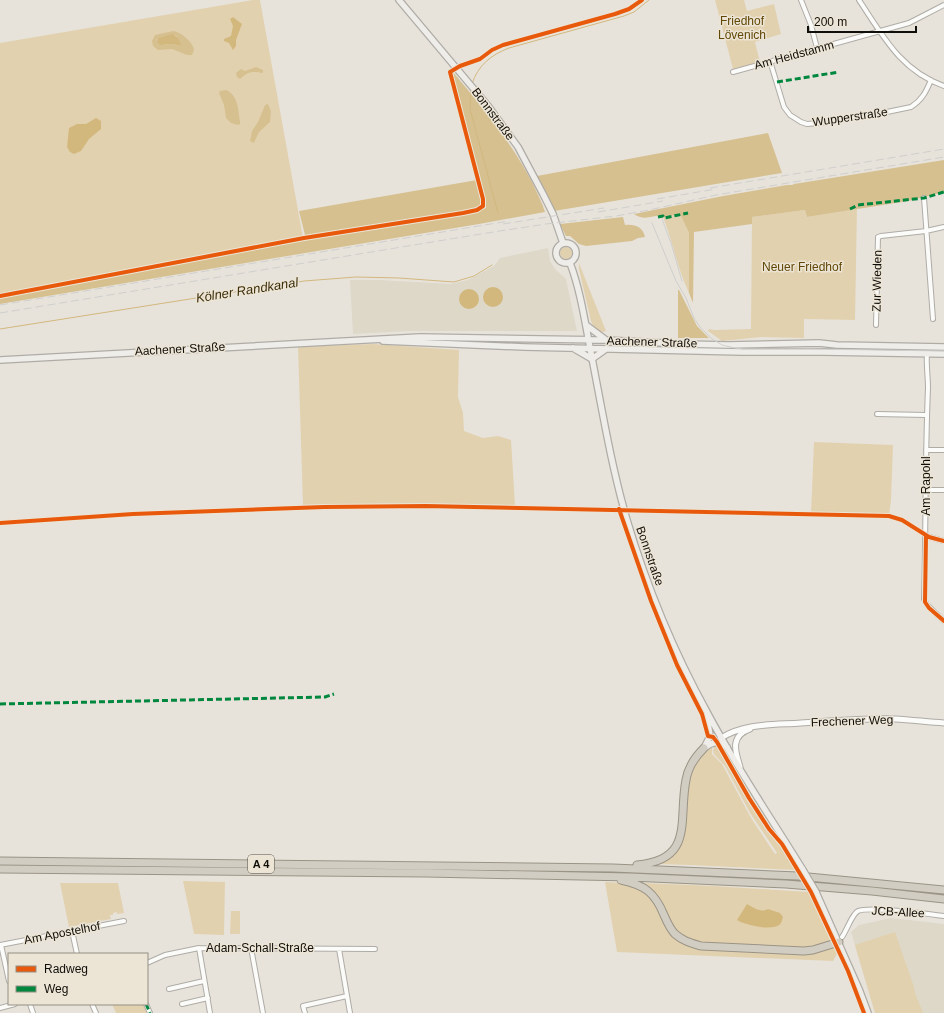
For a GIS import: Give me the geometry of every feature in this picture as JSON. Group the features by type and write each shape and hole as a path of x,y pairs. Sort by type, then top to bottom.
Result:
{"highway":[{"path":"613,868 648,864 658,861 668,855 676,846 680,839 682,829 687,774 693,762 704,748"},
{"name":"A 4","path":"0,861 613,868 798,876 944,890"},
{"name":"A 4","path":"0,869 426,873 711,880 786,884 944,898"},
{"path":"603,877 633,883 648,890 657,900 675,934 686,941 701,946 804,951 813,950 840,939"}],"main road":[{"name":"Bonnstraße","path":"399,0 474,89 501,124 531,169 552,212 563,243"},
{"path":"563,243 571,244 576,249 577,252 575,258 570,263 563,263 557,257 556,250 563,243"},
{"name":"Bonnstraße","path":"570,263 586,325 614,470 639,557 661,614 682,663 721,738 816,892 840,939 868,1013"},
{"path":"586,325 606,340"},
{"name":"Aachener Straße","path":"0,360 360,340 390,337 606,340 728,345 823,343 837,345 944,347"},
{"name":"Aachener Straße","path":"360,340 442,345 590,349 944,354"},
{"path":"814,352 811,350 812,347 823,343"},
{"path":"922,346 927,354 928,350 936,346"},
{"path":"573,348 592,359 606,349"},
{"path":"704,748 710,736 707,712"},
{"path":"704,748 715,742 727,748"}],"street":[{"path":"801,0 811,24 817,48"},
{"path":"859,0 897,55 913,69 944,86"},
{"name":"Am Heidstamm","path":"734,72 909,23 944,5"},
{"name":"Wupperstraße","path":"770,61 784,107 794,118 807,124 843,120 911,107 923,96 931,80"},
{"path":"924,198 934,319"},
{"path":"926,231 944,227"},
{"name":"Zur Wieden","path":"876,325 878,237 926,231"},
{"name":"Am Rapohl","path":"927,354 928,386 926,415 925,602 929,608 944,621"},
{"path":"877,414 926,415"},
{"path":"926,450 944,450"},
{"path":"926,490 944,490"},
{"path":"926,536 944,541"},
{"name":"Frechener Weg","path":"721,738 741,729 760,726 838,720 896,719 944,723"},
{"name":"Frechener Weg","path":"741,770 735,748 737,738 746,731 760,726"},
{"name":"JCB-Allee","path":"840,939 848,928 852,917 858,911 876,910 944,916"},
{"name":"Am Apostelhof","path":"0,945 124,921"},
{"path":"72,931 77,953"},
{"path":"0,945 8,977"},
{"path":"199,948 210,1013"},
{"name":"Adam-Schall-Straße","path":"148,964 165,955 199,948 375,949"},
{"path":"251,948 262,1013"},
{"path":"339,949 350,1013"},
{"path":"169,989 204,981"},
{"path":"305,1013 303,1006 347,996"},
{"path":"182,1004 208,998"},
{"path":"0,1008 11,1005"}],"shaded area":[{"path":"233,17 242,24 236,40 236,46 233,50 229,43 224,41 224,39 231,36 233,26 230,19"},
{"path":"173,31 180,33 193,47 194,50 192,55 187,55 172,49 158,50 153,46 152,41 155,35","holes":["176,35 181,46 173,44 163,45 156,40 161,37"]},
{"path":"173,34 178,39 181,46 173,44 160,45 157,42 158,38"},
{"path":"256,67 263,70 263,73 251,72 240,79 237,77 236,73 241,69 245,71"},
{"path":"453,72 486,112 516,154 533,184 545,212 0,304 0,297 304,240 428,220 486,208 451,74"},
{"path":"226,90 233,95 237,103 240,121 240,124 238,125 231,123 226,118 224,105 219,93 220,91"},
{"path":"268,104 271,111 270,122 259,132 254,143 250,141 252,131 258,122 265,105"},
{"path":"96,118 101,121 101,129 89,139 81,151 74,154 70,152 67,147 69,128 77,124 86,124"},
{"path":"768,133 782,173 554,211 537,176"},
{"path":"944,160 944,192 908,201 807,217 805,210 752,217 752,224 694,232 693,303 689,293 689,233 680,214 644,218 634,214 723,196"},
{"path":"477,180 482,201 481,205 474,209 308,237 305,235 299,211"},
{"path":"623,217 625,225 638,227 645,237 632,241 586,246 579,244 570,236 566,236 560,224"},
{"path":"548,248 550,261 555,269 566,279 577,331 408,331 353,334 350,280 451,284 468,280 494,266 500,258"},
{"path":"493,287 500,290 503,297 500,304 493,307 486,304 483,297 486,290"},
{"path":"469,289 476,292 479,299 476,306 469,309 462,306 459,299 462,292"},
{"path":"678,290 697,326 709,338 678,338"},
{"path":"747,904 760,910 768,909 780,913 783,917 781,922 775,927 764,927 746,924 737,920"},
{"path":"891,918 944,924 944,1013 875,1013 851,932 859,925"}],"green space":[{"path":"260,0 303,238 0,296 0,43"},
{"name":"Friedhof Lövenich","path":"715,0 744,0 747,11 774,4 781,34 755,42 760,62 733,69"},
{"name":"Neuer Friedhof","path":"857,209 855,320 804,319 804,338 761,337 722,341 708,331 709,329 751,329 752,217 805,210 807,217"},
{"path":"680,214 689,233 689,293 681,274 663,217"},
{"path":"568,247 571,248 571,258 564,259 561,258 560,251 561,248"},
{"path":"579,263 606,331 599,333 594,328 591,321 579,269"},
{"path":"373,344 459,350 458,397 463,413 464,431 483,438 498,436 511,440 515,505 303,505 298,347"},
{"path":"814,442 893,445 889,516 811,513"},
{"path":"716,744 765,824 779,841 797,870 655,864 674,851 687,783 697,758 712,745 712,754 722,764 751,818 775,854 777,853 750,813 725,766 714,754 713,750"},
{"path":"183,881 225,882 224,935 194,934"},
{"path":"605,882 636,886 654,898 666,925 701,948 833,947 836,948 837,954 833,961 617,952"},
{"path":"60,883 118,883 124,913 113,913 113,915 110,915 111,919 69,927"},
{"path":"643,883 809,892 830,940 829,943 810,948 704,944 690,941 675,930"},
{"path":"231,911 240,911 240,934 230,934"},
{"path":"895,932 923,1013 875,1013 855,945"},
{"path":"112,1005 144,1005 148,1013 116,1013"}],"waterway":[{"name":"Kölner Randkanal","path":"472,84 482,66 491,57 502,51 624,16 634,12 649,0"},
{"name":"Kölner Randkanal","path":"471,89 470,109 498,213"},
{"name":"Kölner Randkanal","path":"0,329 304,281 356,277 454,282 474,276 492,265"}],"tram line":[{"path":"662,219 682,281"},
{"path":"652,223 676,281 686,298 694,318 700,327 711,338 722,345 743,349 944,351"}],"railway":[{"path":"710,188 944,149"},
{"path":"0,313 487,233 546,224 616,216 716,195 944,157"},
{"path":"657,199 716,189"},
{"path":"598,212 663,201"},
{"path":"503,224 604,208"},
{"path":"0,305 509,221"}],"marked path":[{"path":"777,82 839,72"},
{"path":"850,209 858,205 924,198 944,192"},
{"path":"658,217 663,216 664,218 688,213"},
{"path":"0,704 325,697 334,694"},
{"path":"146,1005 150,1013"}],"cycle path":[{"path":"0,296 304,238 477,210 483,206 483,199 450,72 460,66 480,59 492,50 503,45 615,14 629,9 642,0"},
{"path":"0,523 133,514 324,507 426,506 889,516 902,520 929,537 944,541"},
{"path":"619,509 651,601 677,665 702,714 708,736 713,737 717,742 749,798 769,829 782,844 811,892 848,971 864,1013"},
{"path":"926,536 925,602 929,608 944,621"}]}
